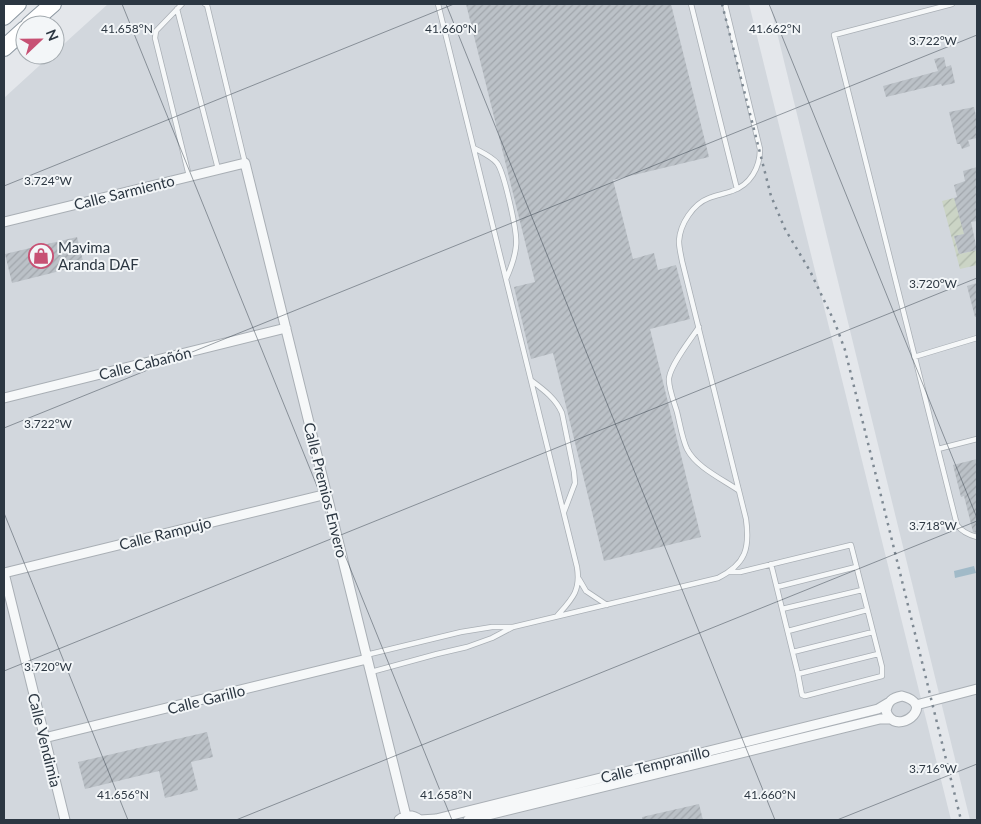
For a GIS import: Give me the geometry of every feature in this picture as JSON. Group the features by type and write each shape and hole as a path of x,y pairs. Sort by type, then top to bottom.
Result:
{"highway":[{"path":"4,17 18,4"},
{"path":"40,15 53,4"},
{"path":"4,48 15,38"}],"street":[{"name":"Calle Sarmiento","path":"4,222 245,162"},
{"name":"Calle Premios Envero","path":"245,162 371,672 403,818"},
{"name":"Calle Cabañón","path":"4,398 286,328"},
{"name":"Calle Rampujo","path":"4,573 327,494"},
{"name":"Calle Vendimia","path":"4,573 65,820"},
{"name":"Calle Garillo","path":"44,738 367,657"},
{"path":"916,705 977,689"},
{"path":"902,696 911,698 916,705 916,713 909,720 898,722 890,719 886,711 888,703 894,698 902,696"},
{"name":"Calle Tempranillo","path":"420,820 436,819 878,709 888,703"},
{"name":"Calle Tempranillo","path":"468,820 880,719 890,719"},
{"path":"403,818 411,816 420,820"}],"lane":[{"path":"182,4 156,31 155,38 189,176"},
{"path":"205,4 207,5 245,162"},
{"path":"438,4 577,567 578,586 574,596 556,617"},
{"path":"692,4 737,189"},
{"path":"367,657 461,632 492,627 513,627 718,578 728,572 739,561 747,546 746,519 682,261 679,242 685,220 699,204 708,198 737,189 748,182 760,160 760,149 725,4"},
{"path":"952,4 834,35 957,525 966,534 977,537"},
{"path":"177,8 218,169"},
{"path":"474,148 486,154 497,163 512,212 516,246 513,262 506,279"},
{"path":"698,327 674,365 669,378 671,392 683,437 692,458 701,466 739,490"},
{"path":"914,357 977,338"},
{"path":"531,380 554,399 562,413 574,472 572,492 564,512"},
{"path":"938,449 977,439"},
{"path":"728,572 740,572 771,564 851,545 882,667 882,676 805,696 802,695 771,564"},
{"path":"777,587 856,567"},
{"path":"578,578 586,591 607,605"},
{"path":"782,609 862,590"},
{"path":"788,631 867,610"},
{"path":"371,672 467,647 492,638 513,627"},
{"path":"793,652 873,632"},
{"path":"798,674 878,654"}],"shaded area":[{"path":"108,4 749,4 951,820 4,820 4,98 40,65 65,65 65,43"},
{"path":"770,4 977,4 977,820 970,820"}],"green space":[{"path":"954,198 971,223 973,232 954,237 959,254 977,250 977,265 960,269 942,201"}],"water":[{"path":"974,566 976,573 955,578 954,571"}],"building":[{"path":"466,4 671,4 709,157 613,180 633,259 654,253 658,270 676,265 690,319 650,329 701,537 604,561 553,353 531,359 514,287 535,282"},
{"path":"944,57 946,67 951,65 955,83 942,86 941,84 886,97 883,86 938,71 934,59"},
{"path":"974,107 977,120 977,138 968,140 970,146 962,149 960,144 957,144 949,112"},
{"path":"977,167 977,221 971,222 977,250 959,254 954,236 964,234 954,198 957,197 954,185 965,181 963,171"},
{"path":"77,237 84,265 12,283 5,254"},
{"path":"977,283 977,317 975,317 967,286"},
{"path":"977,459 977,533 973,532 964,496 961,497 953,465"},
{"path":"207,732 213,757 191,762 198,790 165,798 159,771 85,789 78,762"},
{"path":"699,804 703,820 642,820 642,817"}],"railway":[{"path":"722,4 771,196 785,229 810,271 835,323 845,350 961,820"}],"place":[{"name":"Mavima Aranda DAF","path":"41,256"}]}
